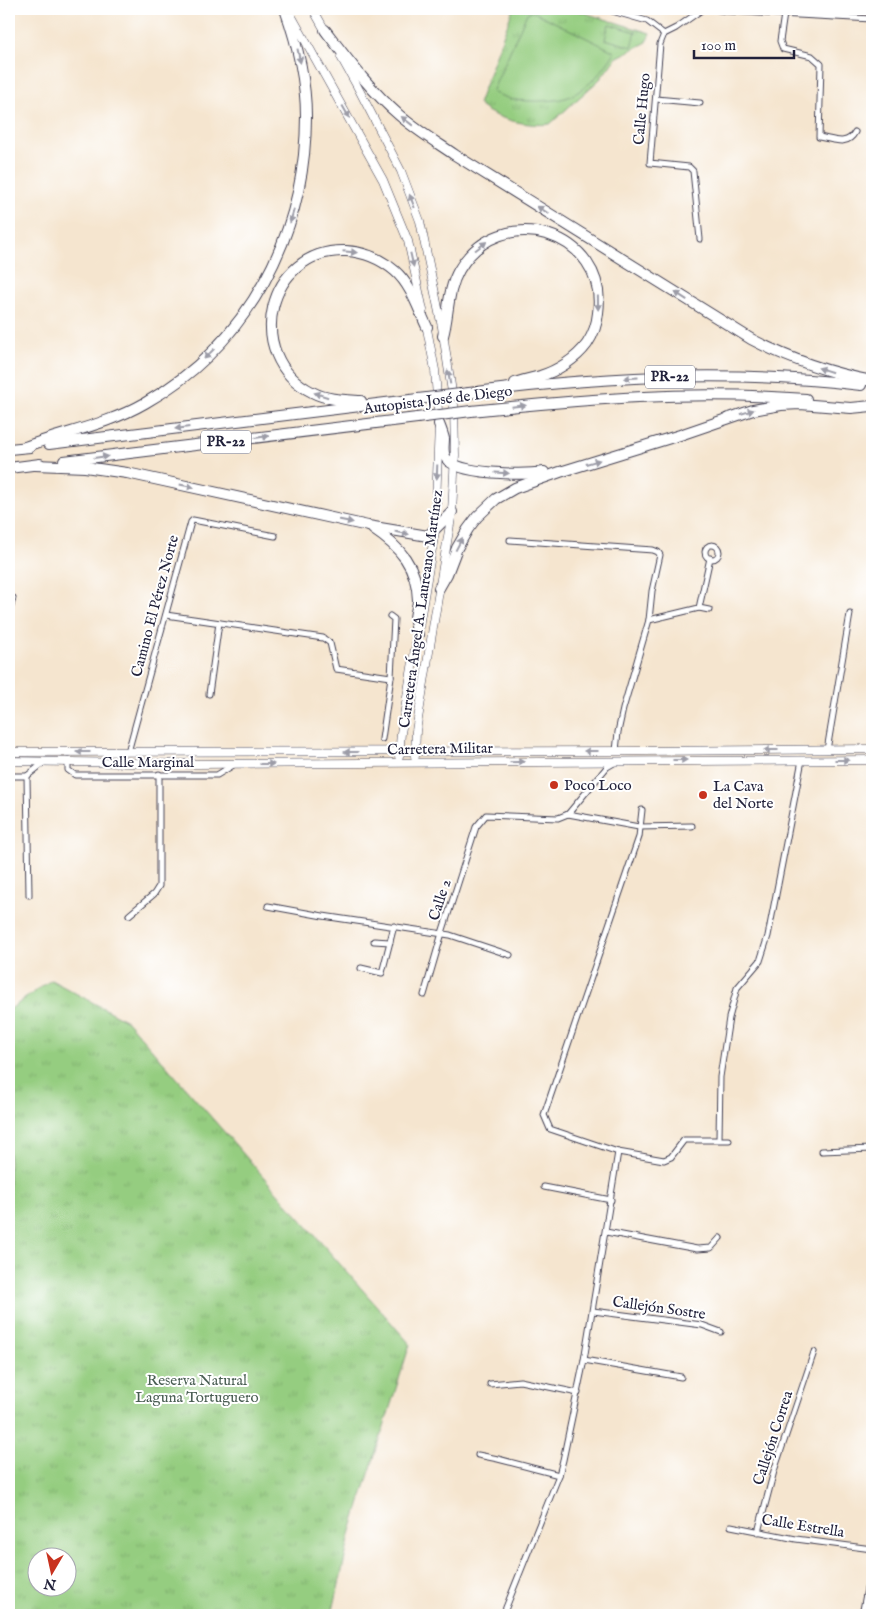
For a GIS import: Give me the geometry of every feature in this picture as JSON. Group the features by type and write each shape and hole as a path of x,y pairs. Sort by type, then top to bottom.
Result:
{"highway":[{"path":"25,447 107,421 126,413 158,395 190,371 222,340 262,287 289,228 304,162 305,93 298,49 286,9"},
{"path":"326,30 346,58 383,100 423,133 455,155 751,339 785,355 825,370 872,381"},
{"path":"443,336 452,284 464,262 480,245 500,235 526,230 543,232 570,245 583,258 596,282 599,300 592,336 581,351 562,366 551,372 520,381 505,388"},
{"path":"387,403 325,397 312,392 292,377 278,358 271,336 271,316 277,294 290,274 308,260 328,252 361,252 386,264 402,279 427,327"},
{"name":"Autopista José de Diego","path":"9,449 505,388 605,380 725,376 808,380 872,386"},
{"name":"Autopista José de Diego","path":"9,468 562,401 681,394 774,396 872,405"},
{"path":"439,588 461,540 477,517 504,493 515,488 753,410 800,404 851,408 872,405"},
{"path":"439,424 444,439 445,458 454,465 500,474 560,472"},
{"path":"35,465 85,467 127,473 368,526 428,536 452,512"},
{"path":"368,526 391,541 404,556 412,571 418,594 415,619 418,635"}],"main road":[{"name":"Carretera Ángel A. Laureano Martínez","path":"286,9 384,180 408,241 435,370 439,424 435,531 401,733 399,763"},
{"name":"Carretera Ángel A. Laureano Martínez","path":"313,9 356,84 404,179 420,221 443,336 454,405 452,512 416,731 415,763"},
{"name":"Carretera Militar","path":"9,752 872,749"},
{"name":"Carretera Militar","path":"9,761 235,764 872,760"}],"street":[{"path":"605,9 647,20 664,34 703,9"},
{"path":"713,9 872,19"},
{"path":"784,14 780,41 783,48 812,56 821,64 819,137 844,141 851,138 855,132"},
{"name":"Calle Hugo","path":"664,34 660,44 650,163 689,167 693,171 700,239"},
{"path":"656,99 700,103"},
{"name":"Camino El Pérez Norte","path":"128,752 190,522 193,520 275,536"},
{"path":"510,540 653,550 660,555 652,591 649,620 623,710 616,751"},
{"path":"699,608 710,558"},
{"path":"9,614 13,598"},
{"path":"649,620 699,608 709,610"},
{"path":"827,750 850,614"},
{"path":"166,615 323,638 330,643 336,670 391,677"},
{"path":"382,739 391,677 394,619 390,616"},
{"path":"209,694 219,622"},
{"path":"720,1139 720,1077 729,1018 737,988 760,961 768,936 802,760"},
{"path":"9,776 27,776 46,761"},
{"name":"Calle Marginal","path":"68,761 68,770 75,775 218,775 235,764"},
{"path":"618,761 607,767 568,814 639,827 692,826"},
{"path":"129,915 154,894 159,886 159,774"},
{"path":"27,776 29,896"},
{"path":"642,810 638,837 544,1115 550,1129 618,1152 664,1160 671,1157 684,1140 728,1140"},
{"name":"Calle 2","path":"424,995 476,827 486,815 558,818 568,814"},
{"path":"268,906 442,933 510,955"},
{"path":"361,968 382,973 394,926"},
{"path":"374,940 390,942"},
{"path":"822,1150 872,1149"},
{"path":"503,1615 559,1475 578,1394 618,1152"},
{"path":"544,1187 611,1200"},
{"path":"606,1232 697,1249 711,1248 720,1238"},
{"name":"Callejón Sostre","path":"593,1311 702,1325 721,1332"},
{"name":"Callejón Correa","path":"758,1532 774,1471 814,1352"},
{"path":"584,1360 681,1376"},
{"path":"490,1384 520,1381 578,1394"},
{"path":"478,1455 559,1475"},
{"name":"Calle Estrella","path":"731,1526 796,1539 872,1549"},
{"path":"862,1615 872,1563"}],"green space":[{"path":"513,9 572,9 650,33 647,42 616,58 600,79 550,124 522,123 502,118 478,104"},
{"path":"534,12 615,52 595,78 575,94 563,99 523,101 510,99 492,92 527,13"},
{"path":"609,24 636,32 632,47 605,39"},
{"name":"Reserva Natural Laguna Tortuguero","path":"51,980 127,1021 410,1344 351,1531 332,1615 9,1615 9,1010"}],"place":[{"name":"Poco Loco","path":"554,785"},
{"name":"La Cava del Norte","path":"703,795"}]}
